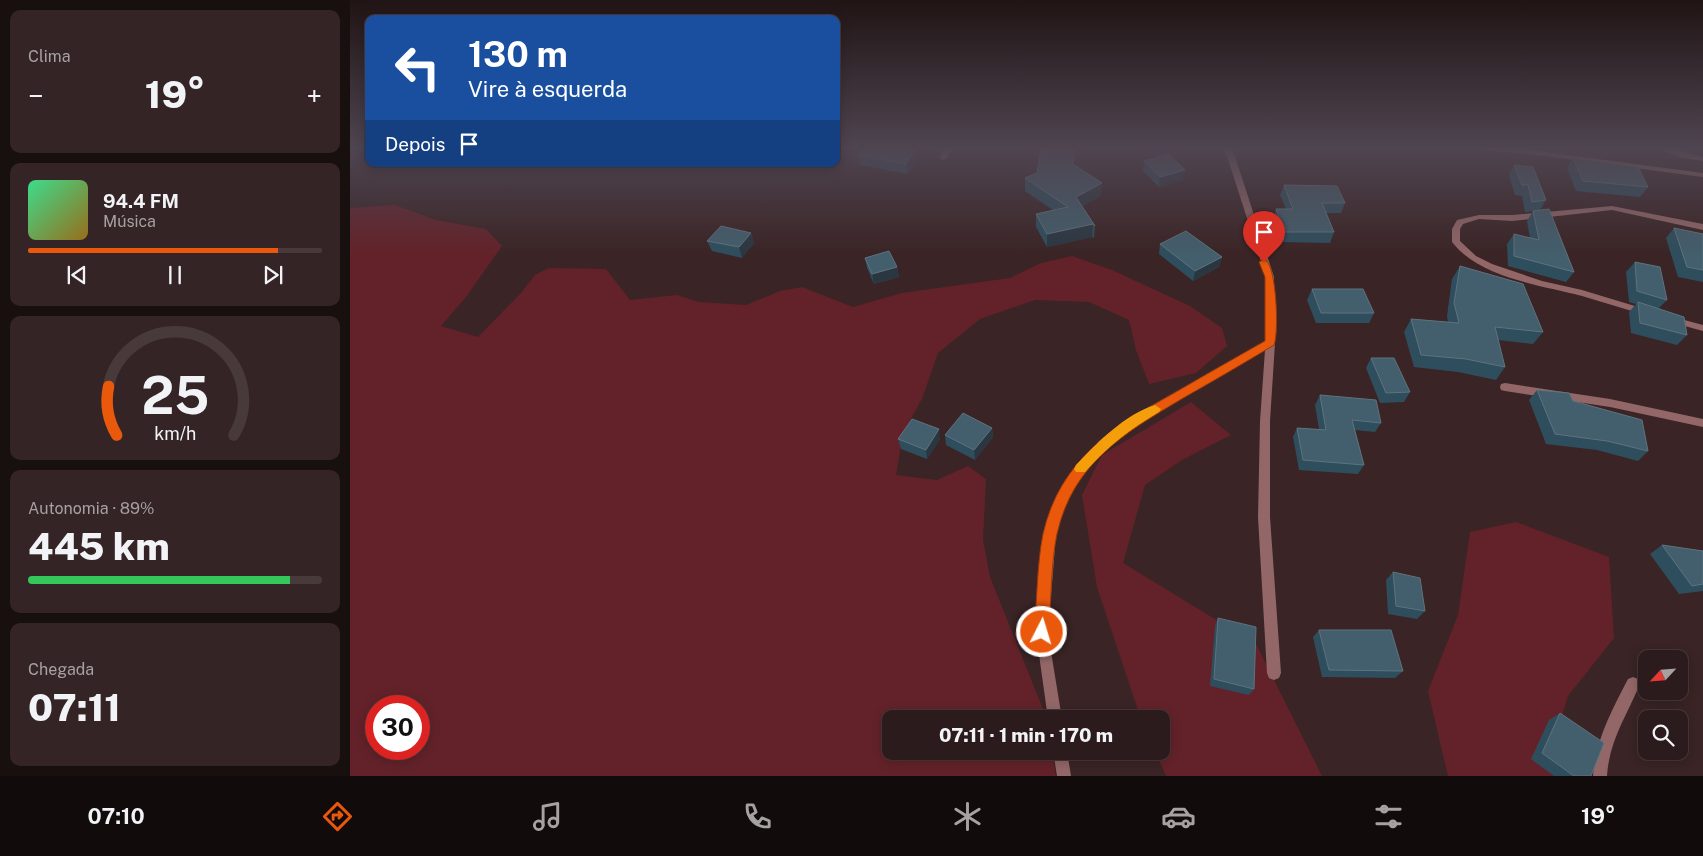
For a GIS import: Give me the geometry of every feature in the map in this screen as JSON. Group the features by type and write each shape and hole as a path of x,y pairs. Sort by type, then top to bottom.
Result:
{"street":[{"path":"1240,183 1270,277 1270,343 1265,421 1264,517 1274,673"},
{"path":"1703,227 1612,208 1512,218 1479,217 1460,222 1456,229 1456,242 1473,258 1490,266 1540,284 1582,293 1703,328"},
{"path":"1054,710 1042,632 1050,535 1062,497 1083,466 1103,444 1124,428 1270,343"},
{"path":"1505,388 1610,403 1703,423"},
{"path":"1600,776 1600,768 1612,725 1633,684"},
{"path":"1061,760 1064,776"}],"shaded area":[{"path":"395,205 436,220 486,229 502,246 466,297 441,326 478,337 521,293 535,275 549,268 606,269 630,300 677,295 699,302 746,305 780,291 802,287 853,307 902,293 1010,278 1041,263 1072,256 1112,270 1190,306 1222,328 1227,346 1196,373 1149,384 1136,350 1129,320 1089,302 1035,300 980,319 938,353 922,399 903,433 896,475 937,480 968,466 986,479 983,540 990,577 1043,710 882,710 882,760 1053,760 1056,776 350,776 350,208"},
{"path":"1191,402 1231,435 1182,460 1145,485 1123,563 1256,644 1322,776 1166,776 1159,760 1170,760 1170,710 1138,710 1097,587 1082,495 1102,455"},
{"path":"1516,522 1609,557 1614,638 1568,696 1552,749 1554,776 1448,776 1428,691 1458,615 1470,532"}],"building":[{"path":"1033,183 1102,183 1076,197 1095,226 1093,224 1047,234 1036,214 1068,207"},
{"path":"1521,183 1539,183 1546,200 1532,202 1528,185 1522,185"},
{"path":"1607,183 1646,183 1648,187"},
{"path":"1284,185 1337,186 1345,203 1322,203 1334,232 1284,232 1276,209 1293,209"},
{"path":"1549,209 1574,272 1514,256 1514,234 1539,240 1533,211"},
{"path":"721,226 751,233 739,247 707,241"},
{"path":"1674,228 1703,234 1703,270 1687,267"},
{"path":"1186,231 1222,257 1195,271 1160,244"},
{"path":"889,251 897,267 872,274 865,258"},
{"path":"1635,262 1660,267 1667,300 1637,291"},
{"path":"1460,266 1523,284 1543,332 1495,327 1505,367 1466,359 1421,355 1411,319 1459,323 1454,303"},
{"path":"1312,289 1363,289 1374,313 1321,313"},
{"path":"1638,302 1684,317 1687,335 1640,323"},
{"path":"1371,358 1394,358 1410,392 1386,393"},
{"path":"1537,390 1569,393 1573,401 1642,420 1648,451 1607,441 1555,434"},
{"path":"1320,395 1376,400 1381,423 1352,420 1364,465 1303,460 1297,428 1326,430"},
{"path":"963,413 992,428 974,450 945,435"},
{"path":"912,419 939,429 926,450 898,439"},
{"path":"1662,545 1703,551 1703,584 1692,586"},
{"path":"1393,572 1420,578 1425,611 1396,606"},
{"path":"1218,618 1256,627 1254,689 1214,679"},
{"path":"1319,630 1391,630 1403,671 1329,670"},
{"path":"1560,713 1604,743 1591,776 1574,776 1542,753"}],"slow traffic":[{"path":"1080,469 1103,444 1130,424 1155,409"}],"route":[{"path":"1042,632 1050,535 1062,497 1077,473 1103,444 1130,424 1270,343 1270,277 1264,262"}]}
